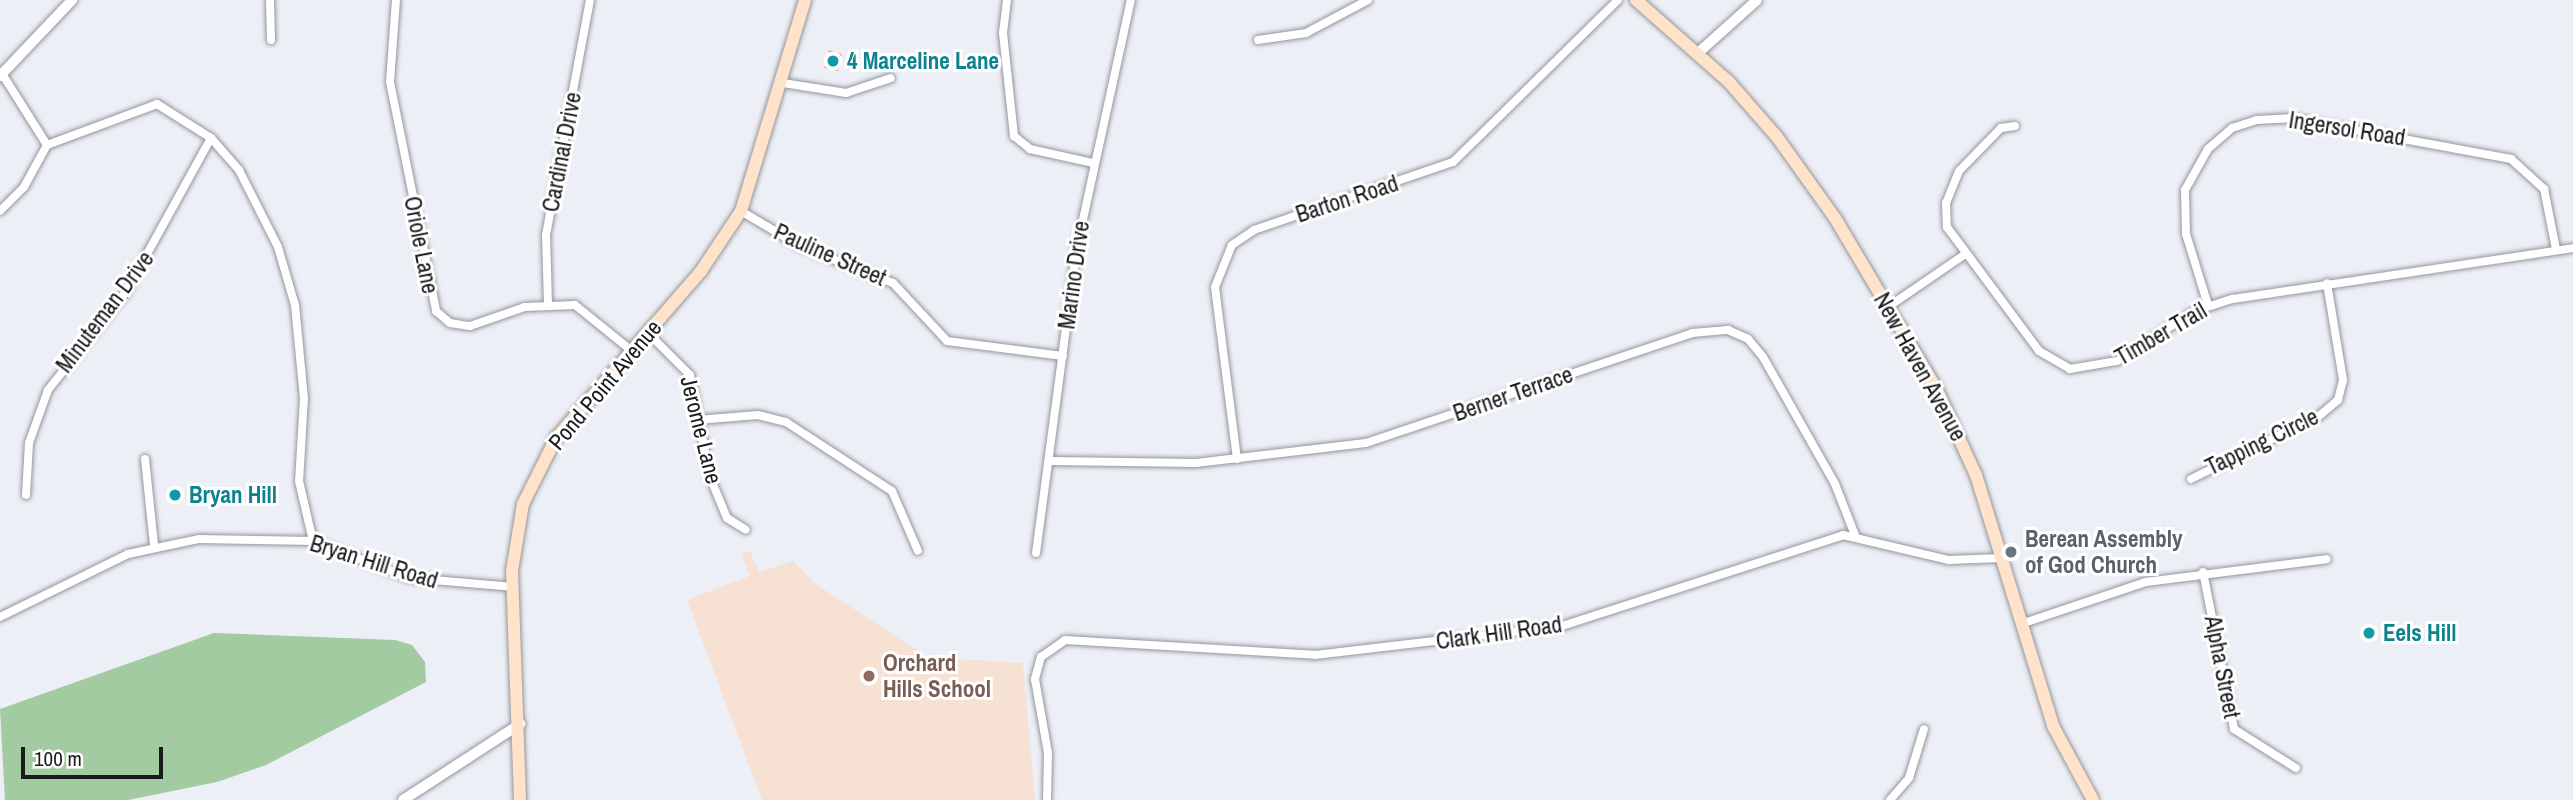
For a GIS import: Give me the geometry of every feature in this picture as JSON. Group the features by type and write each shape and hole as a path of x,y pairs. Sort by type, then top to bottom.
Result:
{"main road":[{"name":"Pond Point Avenue","path":"520,800 520,724 513,587 517,527 531,482 556,438 648,333 741,211 783,83 805,0"},
{"name":"New Haven Avenue","path":"1636,0 1698,53 1776,137 1888,307 1965,447 2053,726 2093,800"}],"street":[{"path":"47,145 1,75 72,0"},
{"path":"270,0 271,40"},
{"name":"Oriole Lane","path":"396,0 390,82 433,306 450,323 470,326 548,305 585,309 632,351"},
{"name":"Cardinal Drive","path":"548,305 546,235 590,0"},
{"path":"1007,0 1003,33 1014,136 1030,149 1093,163"},
{"name":"Marino Drive","path":"1035,553 1051,461 1063,356 1093,163 1131,0"},
{"path":"1258,40 1306,33 1368,0"},
{"name":"Barton Road","path":"1237,459 1216,287 1232,245 1254,230 1453,162 1618,0"},
{"path":"1698,53 1757,0"},
{"path":"783,83 846,93 891,78"},
{"path":"0,211 24,187 47,145 148,104 173,110 211,138 246,181 288,275 304,398 299,481 313,541"},
{"name":"Ingersol Road","path":"2208,305 2183,223 2185,190 2208,149 2232,128 2257,120 2290,118 2511,159 2544,189 2556,249"},
{"name":"Timber Trail","path":"2015,126 2001,128 1967,161 1948,192 1948,227 1964,255 2039,351 2070,369 2117,361 2208,305 2327,283 2573,248"},
{"name":"Minuteman Drive","path":"26,495 29,443 48,390 126,292 211,138"},
{"name":"Pauline Street","path":"741,211 800,246 887,279 947,341 1063,356"},
{"path":"1888,307 1964,255"},
{"name":"Tapping Circle","path":"2191,479 2319,416 2337,400 2343,380 2327,283"},
{"name":"Berner Terrace","path":"1051,461 1237,459 1366,443 1692,333 1728,330 1748,339 1763,357 1814,445 1854,535"},
{"name":"Jerome Lane","path":"648,333 690,375 697,420 718,498 731,523 746,530"},
{"path":"697,420 758,415 786,422 892,491 918,551"},
{"path":"145,458 154,545"},
{"name":"Clark Hill Road","path":"1047,800 1048,753 1035,679 1041,657 1065,640 1315,655 1562,626 1814,541 1854,535 1949,560 2002,558"},
{"name":"Bryan Hill Road","path":"0,617 154,545 232,537 313,541 409,578 513,587"},
{"path":"2021,624 2134,585 2203,572 2327,559"},
{"name":"Alpha Street","path":"2203,572 2234,729 2296,768"},
{"path":"403,800 520,724"},
{"path":"1890,800 1909,778 1924,729"}],"shaded area":[{"name":"Orchard Hills School","path":"750,551 759,572 793,561 814,583 927,657 1023,663 1035,800 762,800 687,600 750,576 741,553"}],"green space":[{"path":"214,633 395,640 412,645 425,662 426,682 266,765 217,782 128,800 5,800 0,709"}],"building":[{"name":"4 Marceline Lane","path":"829,50 842,54 838,71 824,68"}],"place":[{"name":"4 Marceline Lane","path":"833,61"},
{"name":"Bryan Hill","path":"175,495"},
{"name":"Berean Assembly of God Church","path":"2011,552"},
{"name":"Eels Hill","path":"2369,633"},
{"name":"Orchard Hills School","path":"869,676"}]}
